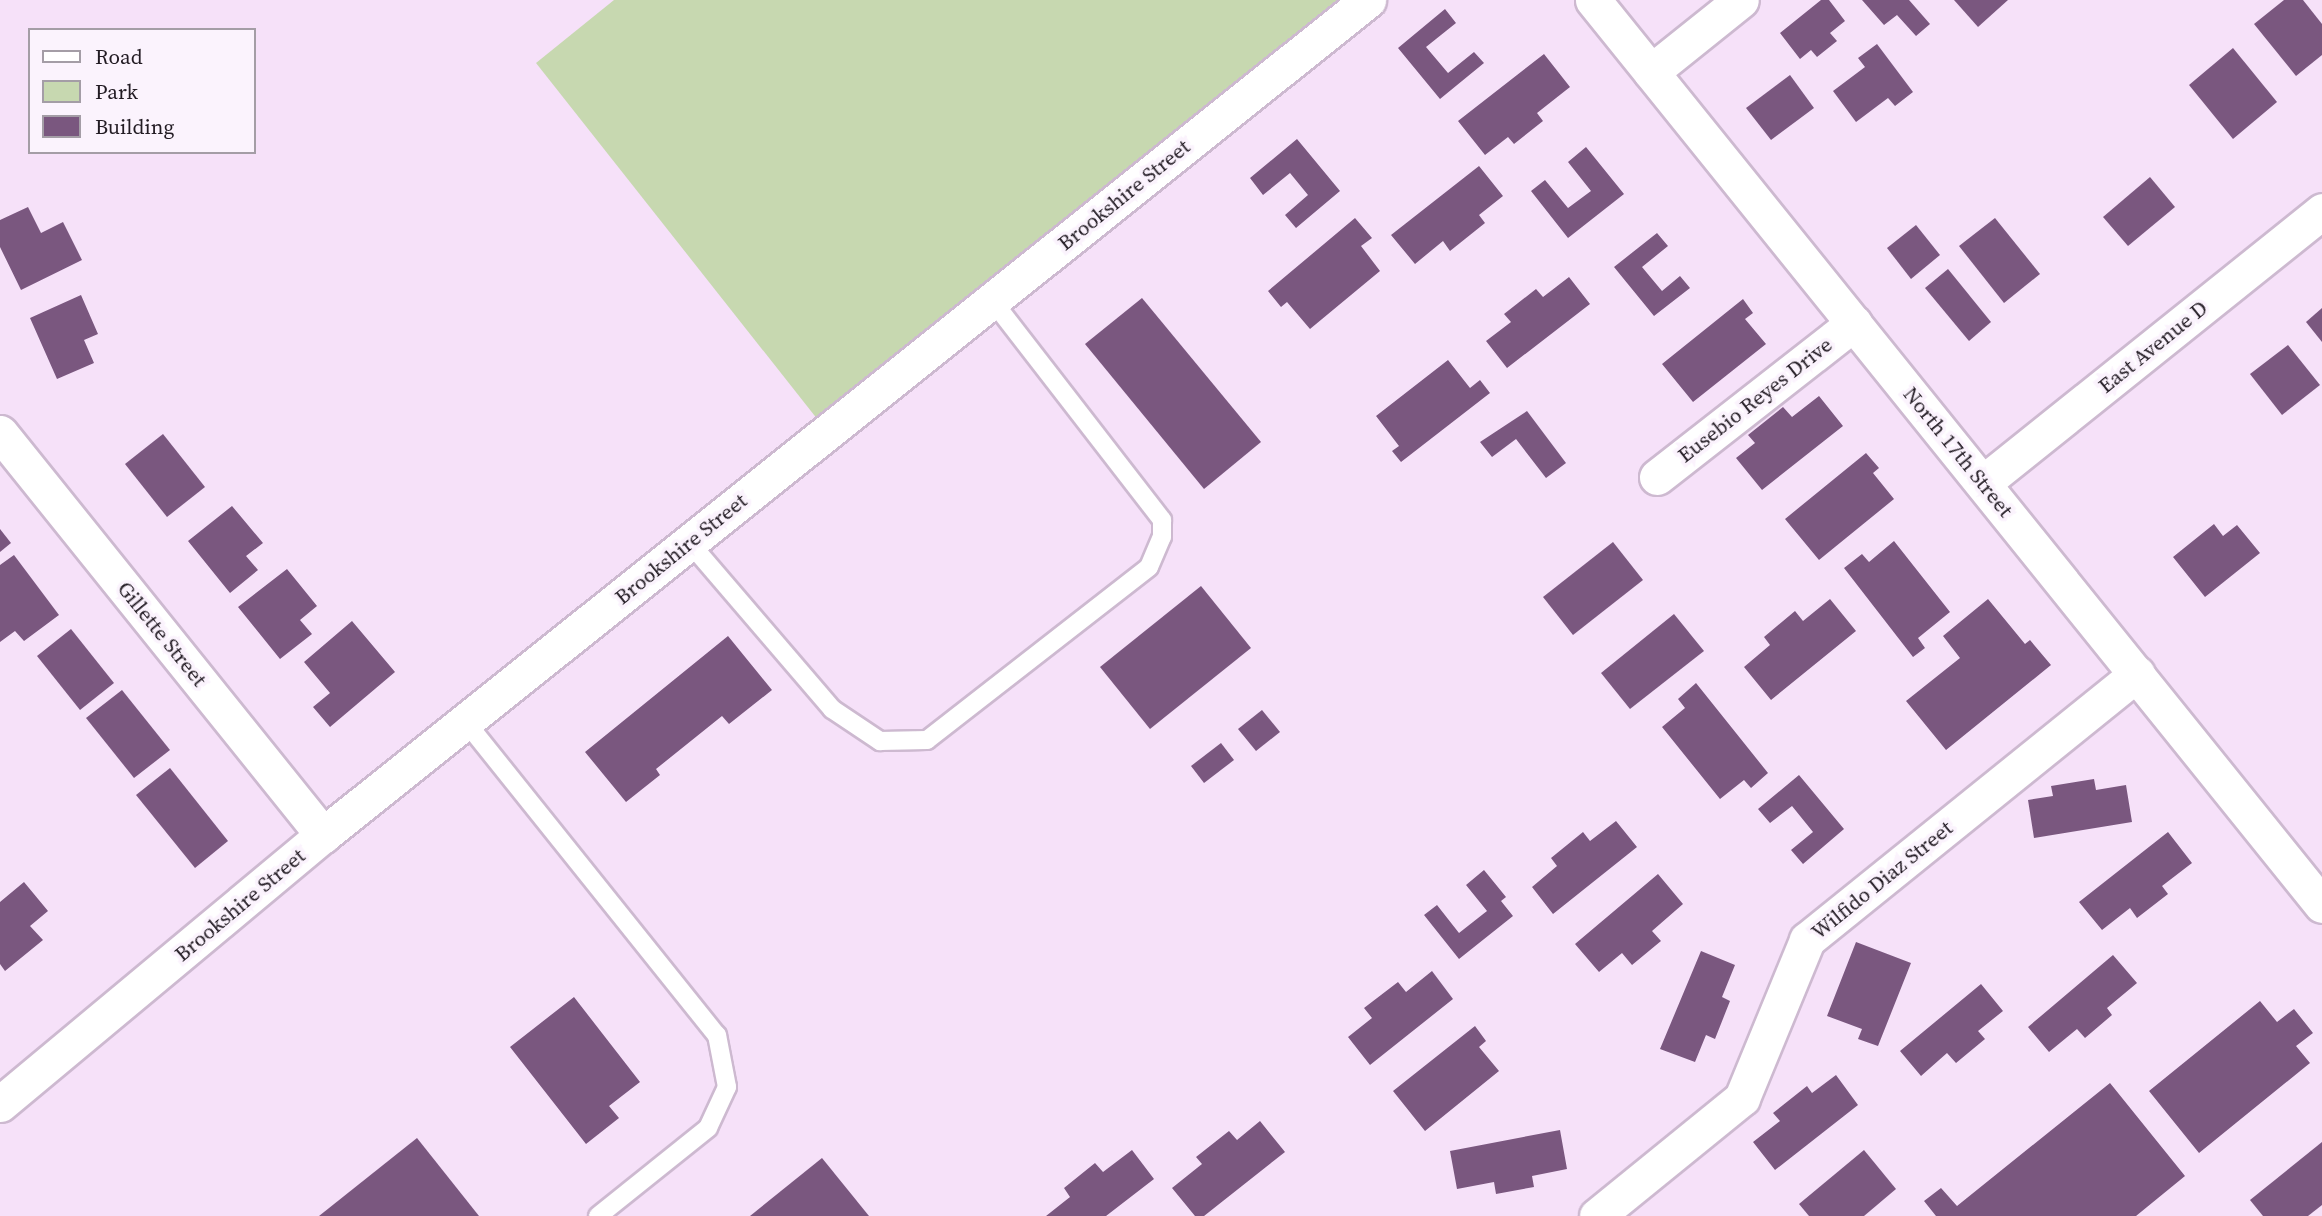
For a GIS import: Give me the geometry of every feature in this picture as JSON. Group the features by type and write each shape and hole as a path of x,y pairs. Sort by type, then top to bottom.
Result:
{"street":[{"name":"Brookshire Street","path":"0,1105 323,835 1368,0"},
{"name":"North 17th Street","path":"1593,0 2137,674 2319,895"},
{"path":"1651,72 1741,0"},
{"name":"East Avenue D","path":"1983,483 2322,211"},
{"name":"Eusebio Reyes Drive","path":"1657,477 1854,323"},
{"name":"Gillette Street","path":"0,433 323,835"},
{"name":"Wilfido Diaz Street","path":"1597,1216 1742,1098 1807,940 2137,674"}],"lane":[{"path":"689,542 832,709 880,741 927,740 1149,566 1162,537 1162,520 992,300"},
{"path":"465,721 717,1035 727,1087 708,1128 598,1216"}],"green space":[{"path":"614,0 1343,0 818,420 536,63"}],"building":[{"path":"1821,0 1829,0 1845,21 1830,33 1837,41 1817,57 1811,50 1800,59 1780,33"},
{"path":"1862,0 1909,0 1930,24 1916,36 1897,15 1884,25"},
{"path":"1954,0 2008,0 1978,27"},
{"path":"2284,0 2303,0 2322,24 2322,55 2296,76 2254,24"},
{"path":"1445,9 1456,23 1426,47 1448,73 1474,52 1484,63 1440,99 1398,48"},
{"path":"1877,44 1913,92 1895,106 1888,98 1856,122 1833,91 1865,67 1858,58"},
{"path":"2233,48 2277,102 2233,139 2189,85"},
{"path":"1544,54 1570,87 1537,113 1543,121 1514,144 1508,137 1485,155 1458,121"},
{"path":"1790,75 1814,108 1771,140 1746,108"},
{"path":"1297,139 1340,191 1296,228 1285,215 1308,195 1290,173 1263,195 1250,178"},
{"path":"1586,147 1624,194 1568,238 1531,191 1545,180 1568,208 1591,191 1568,162"},
{"path":"1479,166 1503,196 1479,215 1485,223 1450,251 1443,241 1415,264 1391,235"},
{"path":"2150,177 2175,207 2128,246 2103,217"},
{"path":"28,207 41,233 63,222 82,260 21,290 0,247 0,220"},
{"path":"1355,218 1372,238 1361,246 1380,271 1310,329 1287,302 1281,307 1268,291"},
{"path":"1995,218 2040,274 2004,303 1959,246"},
{"path":"1916,225 1940,255 1911,279 1887,248"},
{"path":"1657,233 1668,246 1642,267 1662,291 1680,276 1690,288 1654,316 1614,267"},
{"path":"1948,269 1991,322 1969,341 1925,288"},
{"path":"1569,277 1590,304 1507,368 1486,341 1511,322 1504,314 1536,289 1543,297"},
{"path":"81,295 98,334 84,340 94,363 57,379 30,318"},
{"path":"1142,298 1261,442 1204,489 1085,344"},
{"path":"1743,299 1753,313 1745,319 1766,344 1693,402 1662,364"},
{"path":"2322,308 2322,342 2306,322"},
{"path":"2288,345 2320,385 2282,415 2250,374"},
{"path":"1448,360 1470,388 1480,380 1490,393 1401,462 1392,451 1399,446 1376,416"},
{"path":"1819,396 1843,426 1762,490 1736,458 1755,443 1748,435 1783,407 1792,417"},
{"path":"1527,411 1566,463 1546,478 1516,439 1492,457 1480,442"},
{"path":"163,434 205,487 167,517 125,464"},
{"path":"1866,453 1879,468 1873,473 1894,499 1819,560 1785,519"},
{"path":"232,506 263,543 246,556 258,570 230,593 188,541"},
{"path":"2214,524 2223,536 2237,525 2260,553 2205,597 2173,557"},
{"path":"0,529 11,543 0,552"},
{"path":"1894,541 1950,612 1918,638 1925,648 1913,657 1844,568 1862,554 1869,562"},
{"path":"1613,542 1643,580 1573,635 1543,597"},
{"path":"14,555 59,615 24,641 15,631 0,642 0,565"},
{"path":"287,569 317,606 300,620 312,634 280,659 238,607"},
{"path":"1201,586 1251,648 1150,729 1100,667"},
{"path":"1830,599 1856,631 1771,700 1744,667 1770,645 1764,637 1795,611 1803,621"},
{"path":"1988,599 2025,644 2030,640 2051,665 1946,750 1906,701 1960,658 1943,636"},
{"path":"1674,614 1704,651 1630,709 1601,673"},
{"path":"352,621 395,672 330,727 313,707 330,693 304,662"},
{"path":"71,629 114,683 80,710 37,656"},
{"path":"728,636 772,690 729,724 722,716 656,769 660,775 626,802 585,752"},
{"path":"1696,683 1768,773 1751,788 1744,780 1720,799 1662,727 1685,708 1678,699"},
{"path":"122,690 170,750 134,778 86,718"},
{"path":"1262,710 1280,732 1256,751 1238,729"},
{"path":"1221,743 1234,760 1204,783 1191,766"},
{"path":"170,768 228,841 195,868 136,795"},
{"path":"1799,775 1844,829 1803,864 1791,850 1813,832 1792,806 1770,823 1758,809"},
{"path":"2094,779 2096,790 2126,785 2132,822 2034,838 2028,800 2053,796 2051,786"},
{"path":"1616,821 1637,847 1553,914 1532,887 1557,866 1551,858 1583,832 1590,841"},
{"path":"2168,832 2192,863 2162,886 2168,894 2137,918 2130,908 2102,930 2079,902"},
{"path":"1484,870 1506,897 1501,901 1513,916 1459,959 1424,915 1437,905 1459,933 1487,911 1466,885"},
{"path":"1658,874 1683,904 1652,931 1661,941 1632,965 1622,953 1599,972 1575,944"},
{"path":"24,882 48,911 30,926 43,940 5,971 0,964 0,902"},
{"path":"1856,942 1911,963 1878,1046 1858,1039 1862,1029 1827,1016"},
{"path":"1701,951 1735,965 1722,997 1730,1001 1715,1039 1706,1035 1695,1062 1660,1049"},
{"path":"2113,955 2137,983 2107,1008 2112,1015 2085,1038 2077,1029 2049,1052 2028,1027"},
{"path":"1432,971 1453,999 1370,1065 1348,1037 1372,1018 1364,1008 1398,982 1406,992"},
{"path":"1981,984 2003,1011 1978,1031 1985,1039 1956,1063 1947,1053 1921,1076 1900,1051"},
{"path":"574,997 640,1082 609,1106 619,1118 586,1144 510,1047"},
{"path":"2260,1001 2277,1022 2294,1009 2313,1033 2296,1046 2310,1063 2199,1153 2149,1091"},
{"path":"1475,1026 1486,1041 1479,1047 1499,1071 1425,1131 1393,1091"},
{"path":"1836,1075 1858,1105 1775,1170 1753,1142 1780,1121 1773,1113 1807,1086 1812,1093"},
{"path":"2110,1083 2185,1176 2136,1216 1936,1216 1924,1201 1941,1188 1957,1206"},
{"path":"1260,1121 1285,1152 1204,1216 1195,1216 1172,1188 1202,1164 1196,1157 1229,1131 1237,1140"},
{"path":"1560,1130 1567,1169 1532,1176 1534,1187 1496,1194 1494,1182 1457,1189 1450,1151"},
{"path":"417,1138 479,1216 319,1216"},
{"path":"2322,1142 2322,1205 2308,1216 2263,1216 2250,1200"},
{"path":"1132,1150 1154,1179 1106,1216 1046,1216 1070,1197 1064,1188 1095,1163 1103,1172"},
{"path":"1864,1150 1896,1189 1864,1216 1809,1216 1799,1204"},
{"path":"822,1158 869,1216 750,1216"}]}
